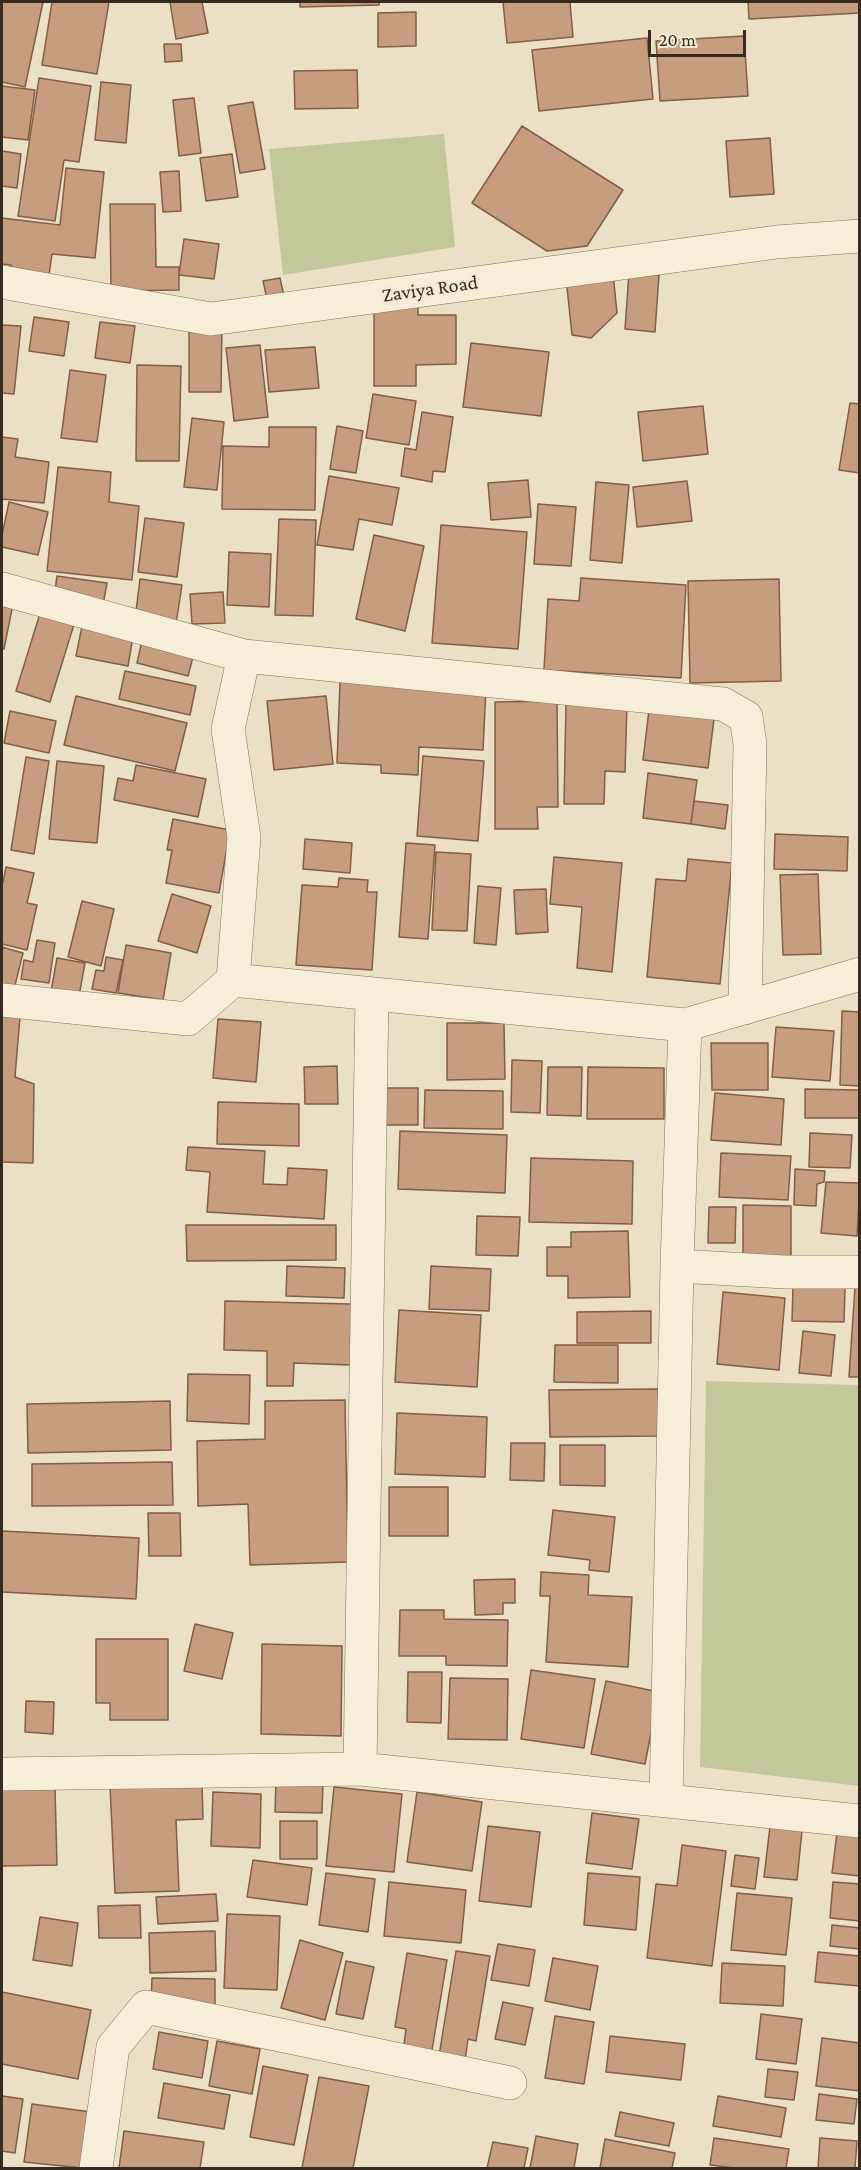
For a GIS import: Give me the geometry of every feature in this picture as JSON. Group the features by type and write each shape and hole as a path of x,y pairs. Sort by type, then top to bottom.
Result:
{"street":[{"name":"Zaviya Road","path":"2,282 211,319 777,242 860,236"},
{"path":"2,589 244,656 723,704 746,717 750,744 745,1008"},
{"path":"2,1000 188,1019 233,980 244,837 228,729 244,656"},
{"path":"233,980 685,1025 860,974"},
{"path":"360,1769 372,995"},
{"path":"666,1801 677,1266 685,1025"},
{"path":"677,1266 785,1272 860,1272"},
{"path":"2,1774 360,1769 860,1821"},
{"path":"96,2169 113,2047 146,2007 510,2083"}],"green space":[{"path":"444,134 455,247 283,275 269,149"},
{"path":"706,1381 859,1385 859,1786 700,1767"}],"building":[{"path":"2,2 43,2 25,87 2,82"},
{"path":"52,2 109,2 97,74 42,65"},
{"path":"170,2 202,2 208,33 176,39"},
{"path":"300,2 379,2 379,5 300,7"},
{"path":"503,2 570,2 573,37 507,43"},
{"path":"748,2 860,2 860,13 749,19"},
{"path":"416,12 416,46 378,47 378,13"},
{"path":"744,36 748,96 660,101 656,41"},
{"path":"647,38 653,99 539,111 532,50"},
{"path":"164,44 181,44 182,61 165,62"},
{"path":"357,70 358,108 295,109 294,71"},
{"path":"39,78 91,86 79,162 64,160 55,221 18,216"},
{"path":"101,82 131,85 126,143 95,140"},
{"path":"2,86 35,90 28,140 2,137"},
{"path":"194,98 201,153 179,156 173,100"},
{"path":"253,102 265,169 240,173 228,106"},
{"path":"522,126 623,190 587,246 547,251 472,203"},
{"path":"770,138 774,194 730,197 726,141"},
{"path":"2,151 21,154 17,188 2,186"},
{"path":"232,154 238,197 206,201 200,158"},
{"path":"66,168 104,172 95,258 52,254 49,275 11,271 11,265 2,264 2,218 60,225"},
{"path":"179,171 181,211 163,212 160,172"},
{"path":"110,204 155,204 156,267 179,267 179,290 111,291"},
{"path":"184,239 219,244 214,279 179,275"},
{"path":"613,273 617,313 591,338 572,335 566,278"},
{"path":"629,273 659,275 655,332 625,329"},
{"path":"280,278 284,296 267,299 263,281"},
{"path":"374,301 418,301 418,315 456,315 456,364 416,365 416,386 374,386"},
{"path":"34,317 69,322 64,356 29,351"},
{"path":"100,322 135,326 130,363 95,358"},
{"path":"189,323 222,323 221,392 189,392"},
{"path":"2,325 21,326 14,394 2,393"},
{"path":"471,343 549,352 541,416 463,407"},
{"path":"260,345 268,417 234,421 226,348"},
{"path":"315,347 319,388 269,392 265,350"},
{"path":"137,365 181,366 179,461 136,461"},
{"path":"70,370 106,375 97,442 61,438"},
{"path":"373,394 416,401 409,445 366,438"},
{"path":"850,403 860,404 860,473 839,470"},
{"path":"703,406 708,454 643,461 638,412"},
{"path":"422,412 453,417 445,472 433,471 432,482 401,476 405,448 416,450"},
{"path":"192,418 224,422 217,490 184,487"},
{"path":"337,426 363,431 356,473 330,469"},
{"path":"269,427 316,427 315,510 222,509 223,446 269,447"},
{"path":"2,437 18,439 15,457 49,462 44,503 2,499"},
{"path":"58,467 111,472 109,502 139,506 132,580 47,571"},
{"path":"329,476 399,488 392,525 359,519 353,550 317,545"},
{"path":"528,480 531,517 491,520 488,483"},
{"path":"687,481 692,521 637,527 633,487"},
{"path":"596,482 629,485 622,563 590,560"},
{"path":"9,502 48,512 38,555 2,547 2,535"},
{"path":"538,504 576,507 571,566 534,564"},
{"path":"145,518 184,523 177,577 138,572"},
{"path":"279,519 316,520 313,616 275,615"},
{"path":"441,525 527,532 518,649 432,643"},
{"path":"374,535 424,546 405,631 356,619"},
{"path":"229,552 271,554 269,607 227,605"},
{"path":"57,576 107,583 103,605 54,598"},
{"path":"581,578 686,585 681,678 544,670 548,599 579,601"},
{"path":"140,579 182,585 176,624 135,619"},
{"path":"779,579 781,681 690,683 688,581"},
{"path":"223,592 225,623 192,624 190,594"},
{"path":"2,597 14,599 4,649 2,649"},
{"path":"42,607 76,618 50,702 16,691"},
{"path":"83,621 134,631 128,666 76,656"},
{"path":"143,636 195,649 188,676 137,663"},
{"path":"125,671 196,686 190,715 119,699"},
{"path":"340,682 486,688 483,750 419,747 418,775 381,773 381,765 337,763"},
{"path":"76,696 187,723 175,771 64,745"},
{"path":"326,696 333,764 274,770 267,701"},
{"path":"557,701 558,807 537,807 538,829 495,829 495,702"},
{"path":"566,703 627,705 625,772 605,771 604,804 564,804"},
{"path":"649,710 714,719 708,768 643,760"},
{"path":"10,711 56,721 49,753 4,743"},
{"path":"423,756 484,761 478,841 417,836"},
{"path":"26,757 49,761 34,854 11,850"},
{"path":"57,761 104,766 97,843 49,839"},
{"path":"136,765 206,779 198,817 114,800 118,778 133,781"},
{"path":"648,773 697,780 691,824 643,818"},
{"path":"694,801 728,805 725,829 691,824"},
{"path":"173,819 230,830 219,893 166,883 172,850 167,850"},
{"path":"775,834 848,837 847,871 774,869"},
{"path":"305,839 352,843 350,873 303,869"},
{"path":"406,843 435,845 428,939 399,937"},
{"path":"436,852 471,854 467,931 432,930"},
{"path":"554,857 622,863 612,972 577,968 582,907 550,904"},
{"path":"688,859 732,863 720,984 647,977 656,879 686,881"},
{"path":"6,867 34,873 27,903 37,905 27,950 2,944 2,882"},
{"path":"818,874 821,954 783,955 780,875"},
{"path":"339,878 368,880 367,892 377,892 372,970 296,965 302,885 338,887"},
{"path":"478,886 501,888 496,945 474,943"},
{"path":"546,889 548,932 516,934 514,890"},
{"path":"172,894 211,906 197,953 158,941"},
{"path":"82,901 114,909 101,966 68,957"},
{"path":"37,940 55,943 49,983 21,979 24,960 33,962"},
{"path":"126,945 171,953 163,1000 118,993"},
{"path":"2,947 23,953 12,997 2,994"},
{"path":"106,957 123,960 116,993 92,989 96,970 104,971"},
{"path":"57,958 85,963 79,996 51,992"},
{"path":"842,1011 860,1012 860,1086 840,1085"},
{"path":"2,1015 20,1017 15,1077 34,1084 33,1163 2,1162"},
{"path":"218,1019 261,1022 256,1082 213,1078"},
{"path":"447,1023 504,1023 505,1079 447,1080"},
{"path":"776,1027 834,1031 830,1081 772,1077"},
{"path":"711,1043 768,1043 768,1090 712,1090"},
{"path":"512,1060 542,1061 540,1113 511,1112"},
{"path":"337,1066 338,1104 305,1104 304,1067"},
{"path":"548,1067 582,1067 581,1116 547,1115"},
{"path":"588,1067 664,1068 664,1119 587,1119"},
{"path":"381,1088 418,1088 418,1125 382,1125"},
{"path":"805,1089 860,1090 860,1118 805,1118"},
{"path":"425,1090 503,1091 503,1129 424,1128"},
{"path":"715,1093 784,1099 781,1145 711,1140"},
{"path":"218,1102 299,1104 299,1146 217,1144"},
{"path":"400,1131 507,1135 505,1193 398,1189"},
{"path":"810,1133 852,1135 850,1168 809,1167"},
{"path":"188,1147 265,1151 263,1184 287,1185 288,1168 327,1170 324,1219 207,1212 210,1172 186,1170"},
{"path":"721,1153 791,1156 788,1200 719,1197"},
{"path":"531,1158 633,1161 632,1224 529,1222"},
{"path":"795,1169 825,1171 824,1182 817,1184 816,1206 794,1205"},
{"path":"826,1182 860,1183 857,1236 821,1233"},
{"path":"743,1205 791,1206 791,1258 743,1258"},
{"path":"709,1207 736,1207 735,1243 708,1243"},
{"path":"477,1216 520,1217 518,1256 476,1255"},
{"path":"186,1225 336,1225 336,1260 187,1261"},
{"path":"628,1231 630,1297 568,1298 568,1276 547,1276 547,1247 571,1247 571,1232"},
{"path":"287,1266 345,1268 344,1298 286,1296"},
{"path":"431,1266 491,1269 489,1311 429,1309"},
{"path":"793,1287 845,1288 844,1322 792,1321"},
{"path":"855,1287 860,1287 860,1377 849,1377"},
{"path":"723,1292 785,1298 779,1370 717,1364"},
{"path":"225,1301 352,1304 351,1365 294,1363 293,1386 267,1386 267,1351 224,1350"},
{"path":"399,1310 481,1315 477,1387 395,1382"},
{"path":"651,1311 651,1343 577,1343 577,1312"},
{"path":"803,1331 835,1335 831,1376 799,1373"},
{"path":"555,1345 618,1345 618,1383 554,1382"},
{"path":"188,1374 250,1375 249,1424 187,1421"},
{"path":"658,1389 659,1436 550,1437 549,1390"},
{"path":"345,1400 348,1562 250,1565 248,1504 198,1506 197,1441 265,1439 265,1401"},
{"path":"170,1401 171,1450 28,1453 27,1404"},
{"path":"397,1413 487,1417 485,1477 395,1474"},
{"path":"511,1443 545,1443 544,1481 510,1480"},
{"path":"560,1445 605,1445 605,1486 560,1485"},
{"path":"172,1462 173,1505 32,1506 32,1464"},
{"path":"389,1487 448,1487 448,1536 389,1536"},
{"path":"553,1510 615,1517 609,1572 589,1570 590,1560 548,1555"},
{"path":"148,1513 180,1513 181,1556 149,1556"},
{"path":"2,1531 139,1538 136,1599 2,1592"},
{"path":"541,1572 589,1575 588,1595 632,1597 628,1667 546,1662 550,1596 540,1596"},
{"path":"515,1579 515,1603 503,1603 503,1614 475,1615 474,1580"},
{"path":"400,1610 444,1610 444,1619 508,1620 507,1666 446,1665 446,1656 399,1656"},
{"path":"195,1624 233,1633 222,1679 184,1671"},
{"path":"96,1639 168,1639 168,1720 110,1720 110,1703 96,1703"},
{"path":"262,1644 342,1646 341,1736 261,1734"},
{"path":"531,1670 595,1679 584,1748 521,1739"},
{"path":"408,1672 442,1672 441,1723 407,1722"},
{"path":"450,1678 508,1679 507,1740 448,1739"},
{"path":"606,1681 659,1692 645,1764 591,1754"},
{"path":"26,1701 54,1702 53,1734 25,1732"},
{"path":"276,1780 323,1782 322,1813 275,1812"},
{"path":"202,1783 203,1819 176,1820 179,1891 115,1893 110,1786"},
{"path":"334,1787 402,1794 394,1872 326,1866"},
{"path":"55,1788 57,1865 2,1866 2,1789"},
{"path":"213,1792 261,1794 260,1848 211,1846"},
{"path":"417,1792 482,1802 472,1871 407,1862"},
{"path":"592,1813 639,1819 632,1869 586,1863"},
{"path":"771,1818 803,1821 797,1880 764,1877"},
{"path":"280,1821 317,1821 317,1859 280,1859"},
{"path":"488,1826 540,1832 531,1907 479,1901"},
{"path":"837,1833 860,1836 860,1876 832,1873"},
{"path":"682,1845 726,1851 712,1966 647,1958 656,1884 677,1886"},
{"path":"735,1855 759,1858 755,1889 731,1886"},
{"path":"253,1860 312,1868 307,1905 247,1897"},
{"path":"326,1873 375,1879 368,1932 319,1925"},
{"path":"588,1873 640,1877 636,1930 584,1925"},
{"path":"389,1882 466,1890 461,1943 384,1936"},
{"path":"833,1882 860,1884 860,1921 830,1918"},
{"path":"737,1893 792,1898 786,1955 731,1950"},
{"path":"216,1894 218,1921 158,1924 156,1897"},
{"path":"140,1905 141,1938 99,1938 98,1906"},
{"path":"227,1914 280,1916 277,1990 224,1988"},
{"path":"40,1917 78,1923 72,1966 33,1960"},
{"path":"832,1925 860,1928 860,1949 830,1946"},
{"path":"215,1931 216,1971 150,1973 149,1933"},
{"path":"300,1940 343,1953 325,2020 281,2008"},
{"path":"498,1944 535,1950 529,1986 491,1980"},
{"path":"456,1951 490,1956 476,2041 468,2039 465,2061 439,2056"},
{"path":"818,1952 860,1956 860,1986 815,1982"},
{"path":"407,1953 447,1960 431,2056 403,2052 406,2029 395,2027"},
{"path":"553,1958 598,1966 590,2010 545,2001"},
{"path":"346,1961 374,1967 363,2019 336,2014"},
{"path":"722,1963 785,1966 783,2006 720,2003"},
{"path":"152,1978 215,1979 215,2005 151,2004"},
{"path":"2,1992 91,2010 78,2079 2,2064"},
{"path":"503,2002 533,2008 525,2045 495,2039"},
{"path":"761,2014 802,2019 796,2064 756,2059"},
{"path":"555,2016 594,2022 584,2084 545,2078"},
{"path":"159,2032 208,2041 202,2078 153,2069"},
{"path":"610,2036 685,2044 681,2080 606,2072"},
{"path":"822,2038 860,2043 860,2091 816,2086"},
{"path":"217,2041 260,2049 252,2094 209,2086"},
{"path":"263,2066 308,2075 294,2145 250,2137"},
{"path":"768,2069 798,2072 794,2100 765,2097"},
{"path":"319,2077 369,2086 353,2168 302,2168"},
{"path":"164,2083 230,2095 224,2129 158,2118"},
{"path":"819,2094 857,2099 854,2124 816,2120"},
{"path":"2,2096 23,2099 15,2153 2,2151"},
{"path":"718,2096 786,2108 781,2137 713,2126"},
{"path":"32,2104 91,2112 82,2168 24,2162"},
{"path":"620,2112 674,2123 669,2146 615,2136"},
{"path":"124,2131 204,2142 200,2168 119,2168"},
{"path":"536,2136 578,2144 574,2168 530,2168"},
{"path":"714,2138 789,2149 786,2168 735,2168 710,2165"},
{"path":"820,2138 857,2141 855,2168 818,2168"},
{"path":"605,2139 675,2153 672,2168 600,2168"},
{"path":"493,2142 528,2148 524,2168 487,2168"}]}
